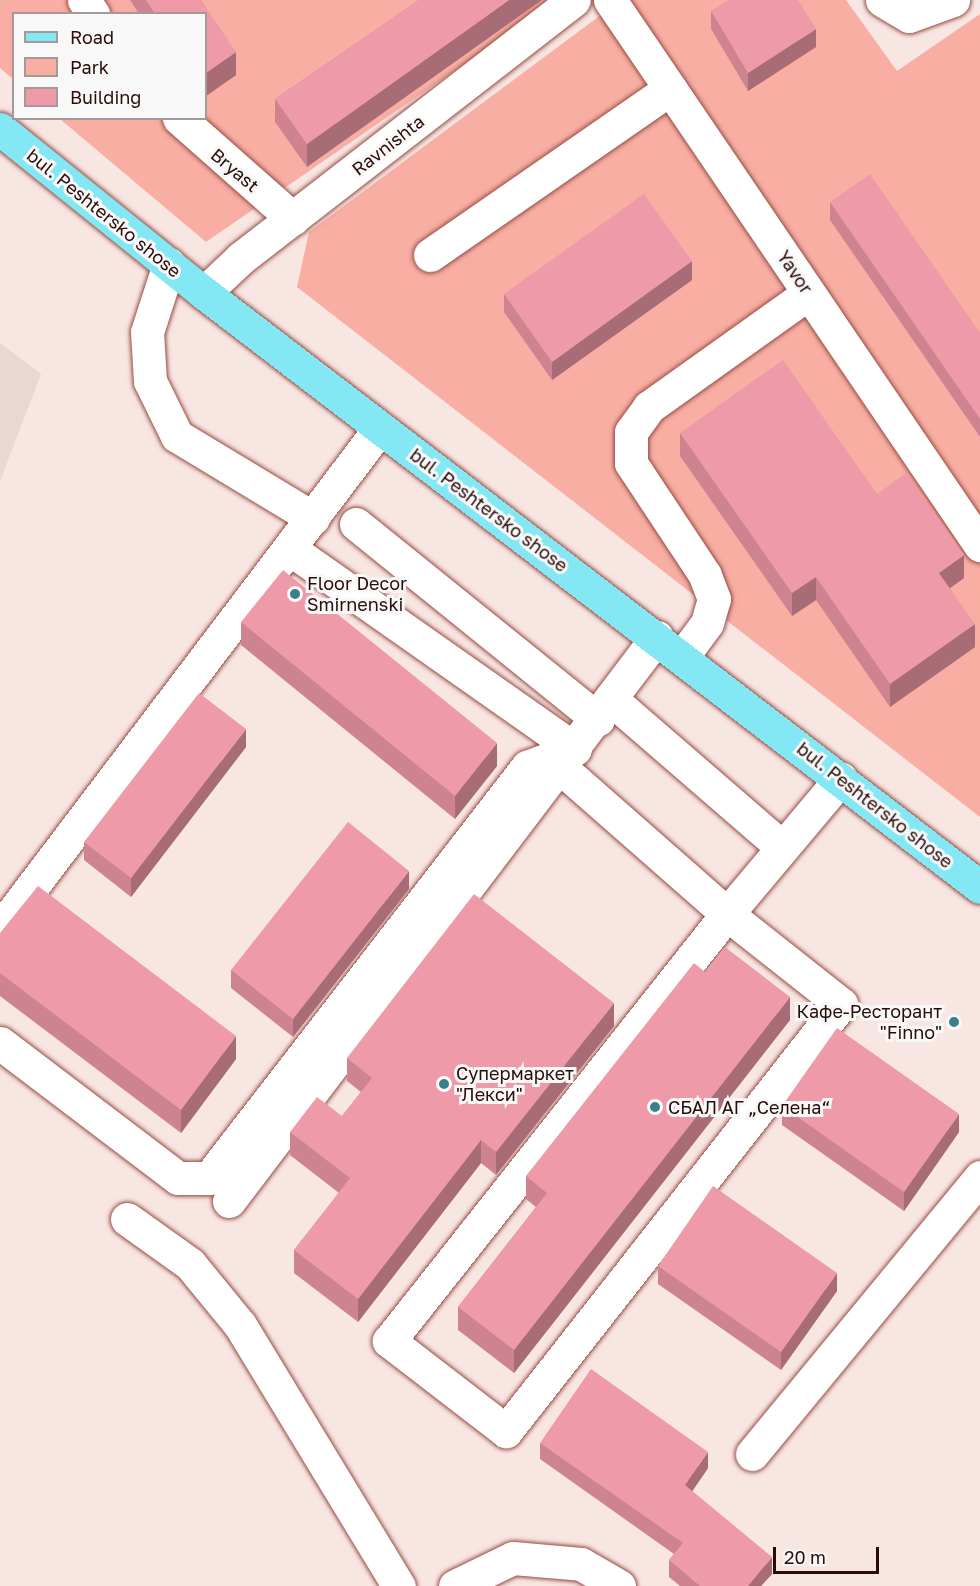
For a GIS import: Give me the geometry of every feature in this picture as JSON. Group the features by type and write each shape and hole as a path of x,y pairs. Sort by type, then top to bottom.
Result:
{"main road":[{"name":"bul. Peshtersko shose","path":"0,129 204,293 670,647 980,887"}],"street":[{"name":"Ravnishta","path":"204,293 293,219 574,0"},
{"name":"Yavor","path":"610,0 980,545"},
{"path":"882,0 909,15 953,0"},
{"path":"430,255 670,89"},
{"name":"Bryast","path":"181,120 293,219"},
{"path":"169,264 147,332 150,381 177,436 313,518"},
{"path":"229,1202 605,710 670,647 707,623 714,599 705,575 631,464 631,432 649,407 809,294"},
{"path":"0,929 380,428"},
{"path":"356,524 605,710 782,847"},
{"path":"290,549 568,759 727,914 841,1004 506,1431 389,1341 727,914 841,778"},
{"path":"0,1043 178,1178 209,1178 527,767 568,759"},
{"path":"753,1454 980,1177"},
{"path":"127,1219 190,1264 240,1325 399,1586"},
{"path":"455,1586 513,1558 581,1564 619,1586"}],"shaded area":[{"path":"0,343 41,374 0,481"}],"green space":[{"path":"0,0 557,0 206,242 61,120 207,120 207,12 12,12 12,78 0,68"},
{"path":"621,0 846,0 897,71 980,14 980,817 297,287 309,232"}],"building":[{"path":"146,0 201,0 236,52 207,72 207,12 154,12"},
{"path":"419,0 509,0 307,144 275,99"},
{"path":"728,0 798,0 816,29 748,73 711,11"},
{"path":"870,174 980,333 980,419 830,202"},
{"path":"644,194 692,261 552,362 504,294"},
{"path":"783,360 877,494 906,473 964,555 939,573 975,624 890,684 816,577 792,593 680,433"},
{"path":"283,570 497,743 455,796 241,622"},
{"path":"199,693 246,729 131,878 84,842"},
{"path":"348,822 409,871 293,1019 231,970"},
{"path":"38,886 236,1036 181,1110 0,973 0,933"},
{"name":"Супермаркет \"Лекси\"","path":"474,894 614,1003 496,1152 481,1140 358,1299 294,1250 350,1178 290,1132 317,1097 342,1116 372,1078 347,1058"},
{"name":"СБАЛ АГ „Селена“","path":"725,947 790,997 514,1350 458,1307 547,1193 526,1176 694,963 705,972"},
{"path":"837,1028 959,1114 904,1192 782,1106"},
{"path":"713,1186 837,1273 781,1352 658,1266"},
{"path":"591,1369 708,1452 685,1485 772,1557 748,1586 700,1586 669,1560 683,1543 540,1443"}],"place":[{"name":"Floor Decor Smirnenski","path":"295,594"},
{"name":"Кафе-Ресторант \"Finno\"","path":"954,1022"},
{"name":"Супермаркет \"Лекси\"","path":"444,1084"},
{"name":"СБАЛ АГ „Селена“","path":"655,1107"}]}
